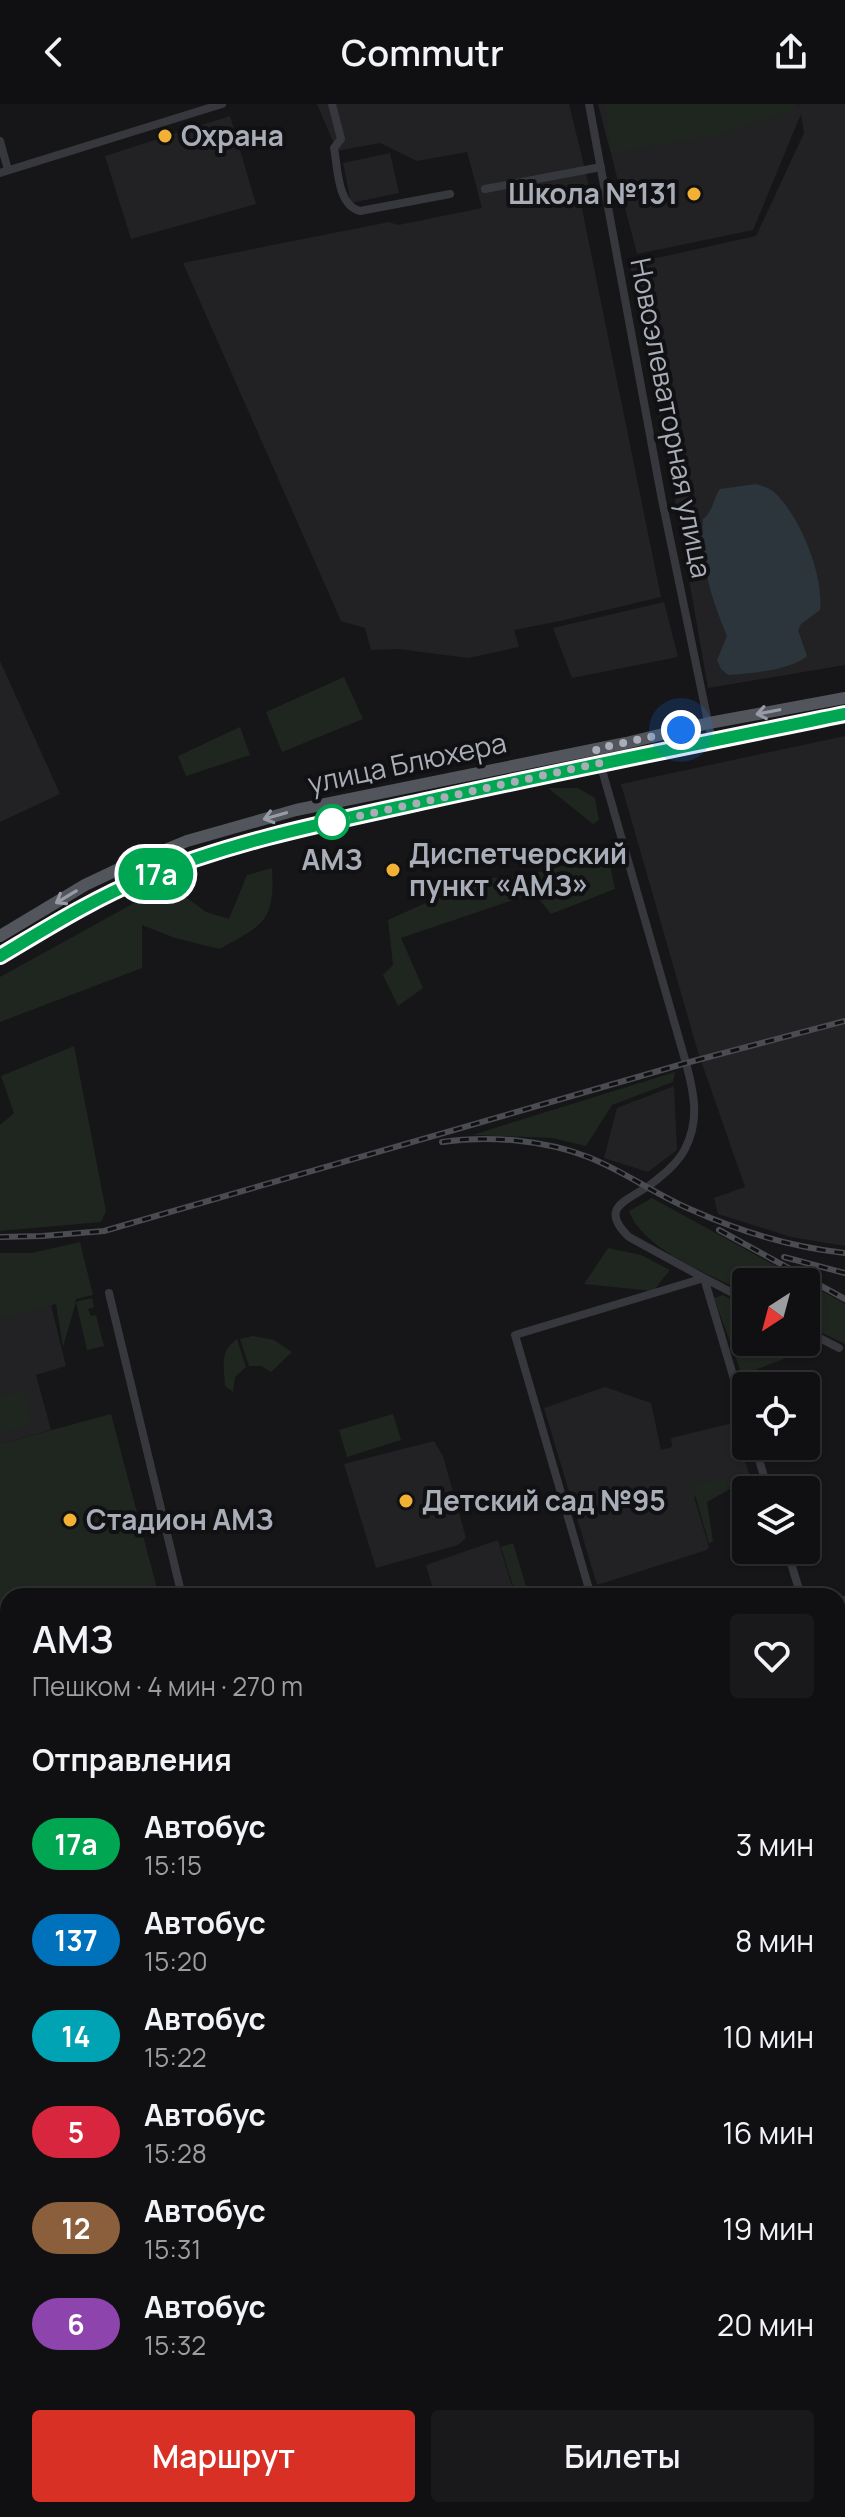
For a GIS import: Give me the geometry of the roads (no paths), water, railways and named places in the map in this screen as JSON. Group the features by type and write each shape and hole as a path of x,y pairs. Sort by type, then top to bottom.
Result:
{"main road":[{"name":"улица Блюхера","path":"0,936 85,885 123,867 187,841 296,810 709,723 845,698"},
{"name":"улица Блюхера","path":"0,956 81,908 144,878 212,854 331,822 600,763 845,714"},
{"path":"596,749 600,763"}],"street":[{"path":"0,141 4,172 222,104"},
{"path":"332,104 341,139 334,148 344,200 351,209 360,211 450,194"},
{"name":"Новоэлеваторная улица","path":"589,104 662,500 712,741"},
{"path":"485,189 601,167"},
{"path":"600,763 686,1063 695,1108 693,1127 678,1160 648,1186 623,1201 615,1216 619,1228 629,1237 732,1293"},
{"path":"589,1588 515,1335 704,1278"},
{"path":"704,1278 732,1372"},
{"path":"109,1293 180,1588"},
{"path":"820,1338 839,1348"},
{"path":"791,1564 799,1588"}],"railway":[{"path":"0,1237 104,1231 686,1063 845,1021"},
{"path":"442,1142 516,1140 554,1146 601,1163 679,1204 729,1225 786,1243 845,1253"},
{"path":"719,1230 845,1299"},
{"path":"784,1257 845,1273"}],"place":[{"name":"Охрана","path":"165,136"},
{"name":"Школа №131","path":"694,194"},
{"name":"АМЗ","path":"332,822"},
{"name":"Диспетчерский пункт «АМЗ»","path":"393,870"},
{"name":"Детский сад №95","path":"406,1501"},
{"name":"Стадион АМЗ","path":"70,1520"}]}
